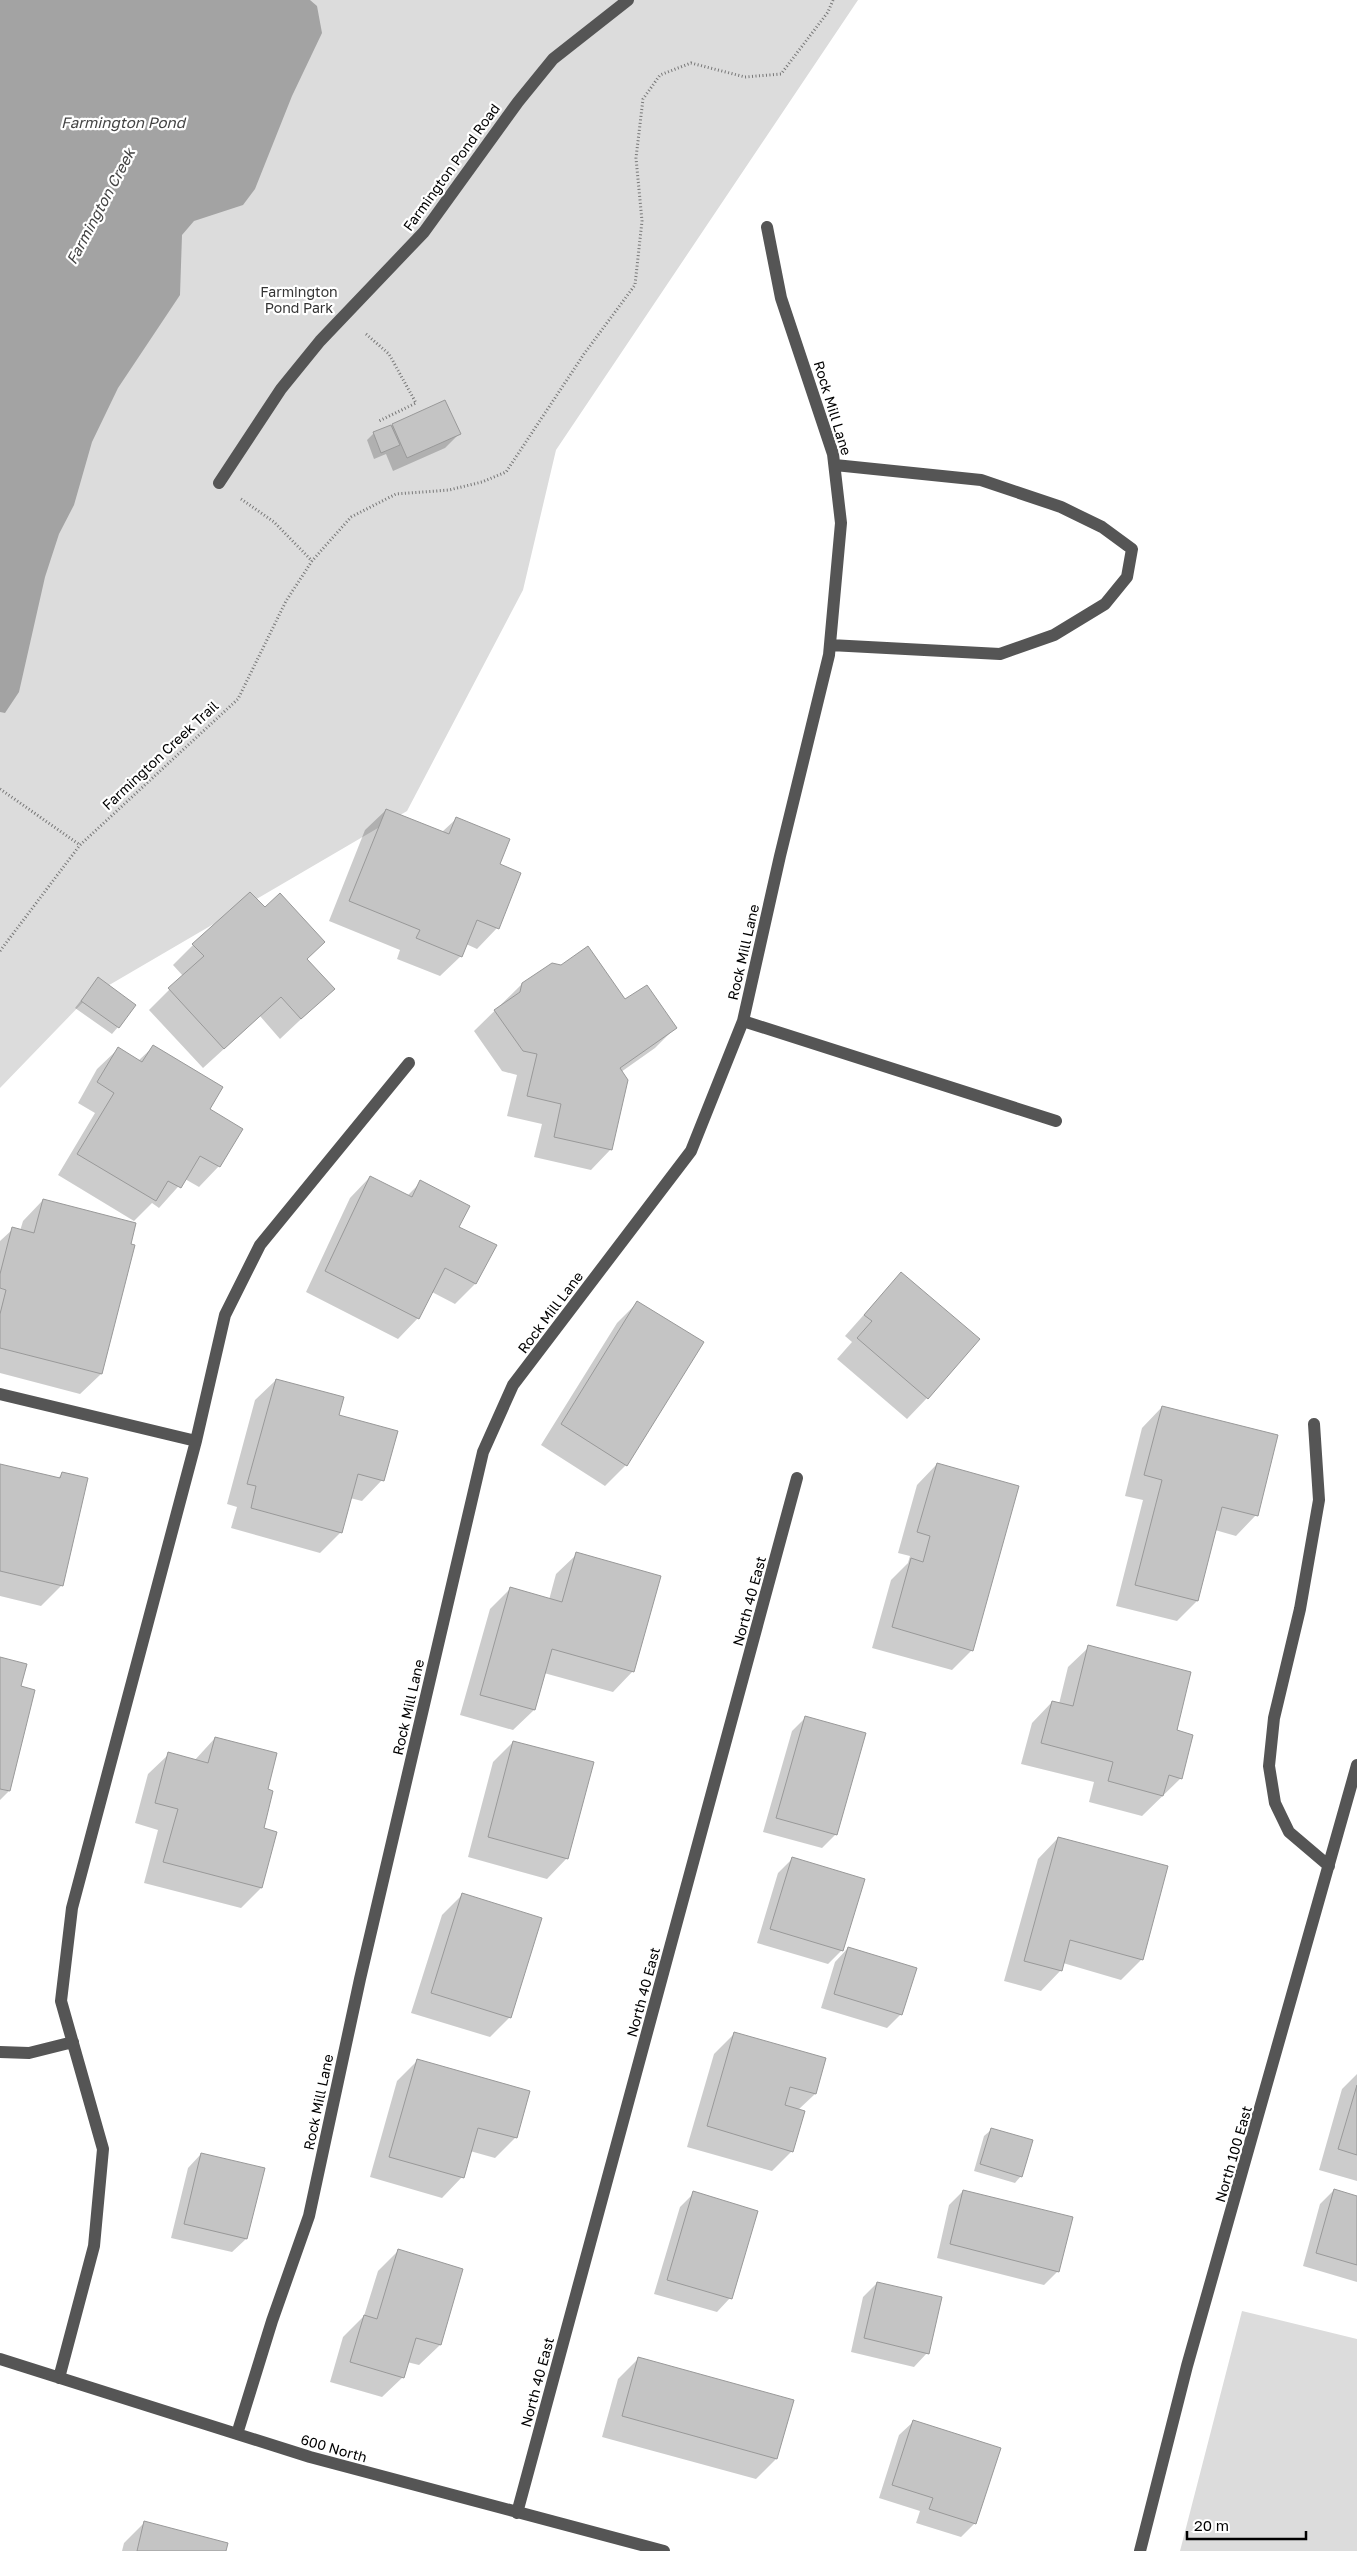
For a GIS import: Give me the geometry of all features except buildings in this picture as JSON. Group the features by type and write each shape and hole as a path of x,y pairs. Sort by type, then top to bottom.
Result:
{"street":[{"name":"Farmington Pond Road","path":"219,483 281,389 320,341 424,232 518,102 552,59 628,0"},
{"name":"Rock Mill Lane","path":"237,2434 272,2320 309,2216 360,1979 483,1452 513,1385 692,1151 743,1021 830,645 841,523 833,454 782,298 767,227"},
{"path":"830,645 1000,654 1054,635 1105,604 1126,577 1132,549 1102,527 1061,507 982,480 835,465"},
{"path":"743,1021 1056,1121"},
{"path":"59,2378 94,2246 102,2149 61,2001 72,1908 196,1441 224,1315 260,1245 409,1063"},
{"path":"0,1394 196,1441"},
{"path":"1314,1424 1319,1500 1300,1609 1274,1718 1269,1766 1276,1803 1289,1832 1329,1866"},
{"name":"North 40 East","path":"517,2513 797,1478"},
{"name":"North 100 East","path":"1140,2551 1188,2366 1357,1765"},
{"path":"0,2052 29,2053 73,2042"},
{"name":"600 North","path":"0,2359 310,2457 664,2551"}],"path":[{"name":"Farmington Creek Trail","path":"0,951 80,845 238,699 286,601 312,561 351,517 396,494 449,490 482,482 506,472 584,354 636,285 642,221 636,158 643,98 660,75 691,63 745,78 781,74 828,12 833,0"},
{"path":"343,317 381,345 389,354 416,402 379,421"},
{"path":"219,483 274,522 312,561"},
{"path":"0,788 80,845"}],"green space":[{"name":"Farmington Pond Park","path":"0,0 858,0 556,450 523,590 407,811 87,998 0,1088"},
{"path":"1242,2311 1357,2339 1357,2551 1180,2551"}],"water":[{"name":"Farmington Pond","path":"0,0 310,0 317,6 322,33 292,96 255,189 243,205 194,221 182,235 180,295 118,388 92,442 74,505 59,534 45,577 19,692 5,713 0,712"}],"water label":[{"name":"Farmington Creek","path":"100,206"}]}
